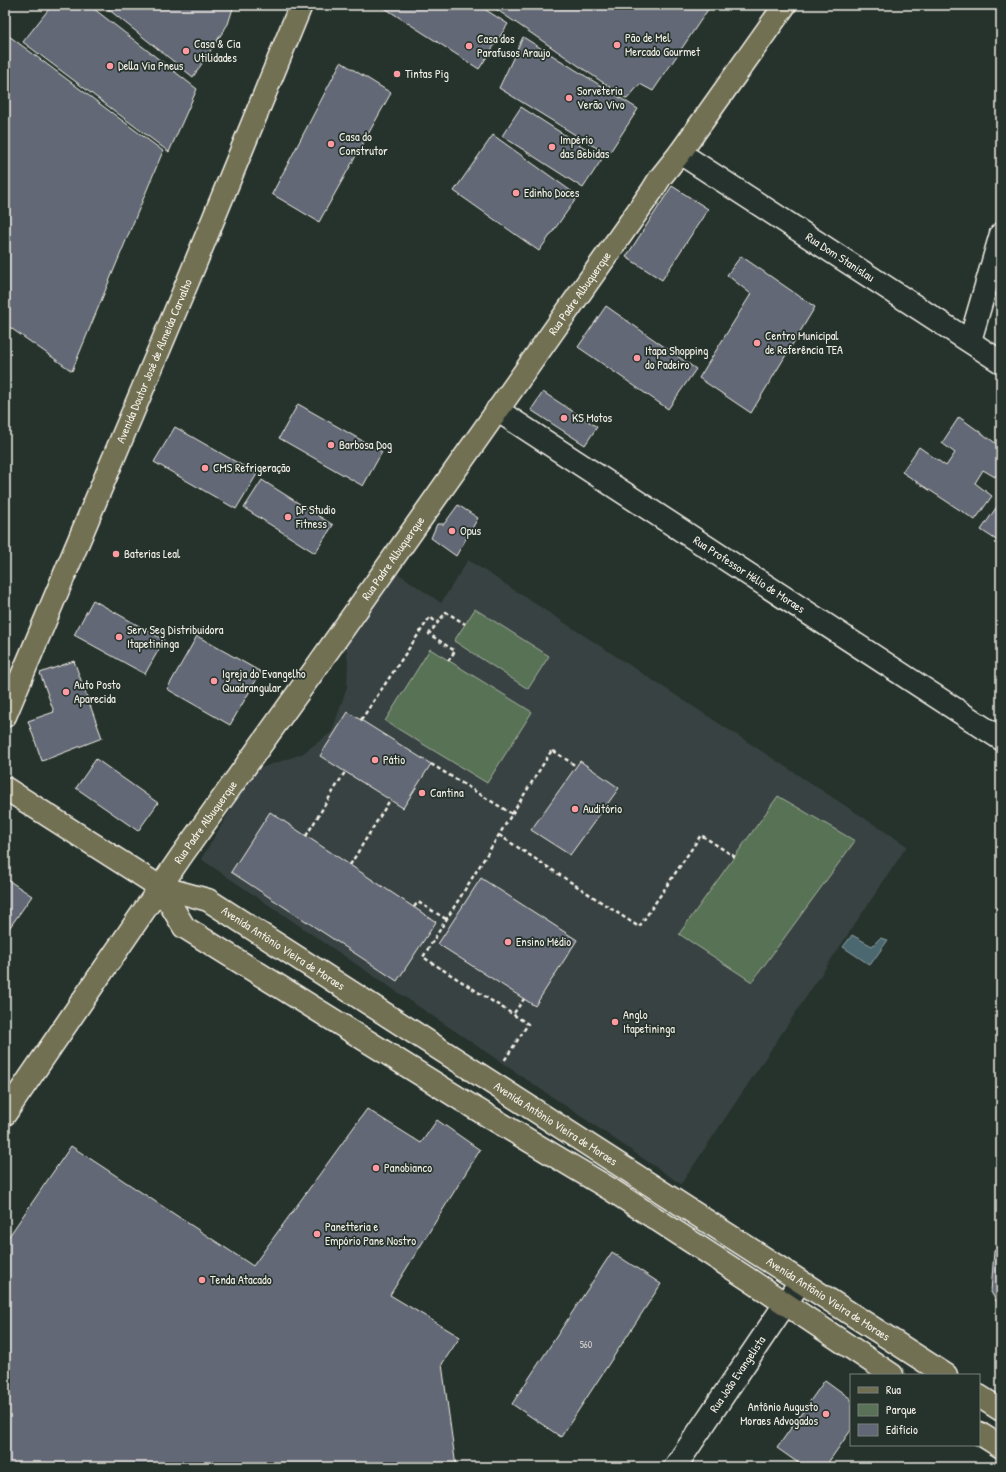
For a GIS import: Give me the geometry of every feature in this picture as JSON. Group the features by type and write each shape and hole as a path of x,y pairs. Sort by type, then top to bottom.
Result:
{"main road":[{"name":"Avenida Doutor José de Almeida Carvalho","path":"5,716 188,281 301,5"},
{"name":"Rua Padre Albuquerque","path":"5,1114 160,887 652,192 660,178 680,153 785,5"},
{"name":"Avenida Antônio Vieira de Moraes","path":"5,788 160,887 208,900 944,1374"},
{"name":"Avenida Antônio Vieira de Moraes","path":"160,887 184,927 473,1107 610,1189 890,1374"},
{"path":"473,1107 490,1081"},
{"path":"980,1397 1001,1410"},
{"path":"980,1434 1001,1447"}],"street":[{"name":"Rua Dom Stanislau","path":"680,153 1001,362"},
{"path":"970,341 1001,234"},
{"name":"Rua Professor Hélio de Moraes","path":"497,410 1001,740"},
{"path":"750,1280 764,1259"},
{"name":"Rua João Evangelista","path":"675,1467 800,1282"}],"path":[{"path":"448,661 456,651 429,634 446,612 465,624"},
{"path":"360,720 430,617 437,623"},
{"path":"490,1081 528,1024 514,1013 423,957 552,750 576,766"},
{"path":"431,764 512,814"},
{"path":"306,836 345,772"},
{"path":"350,865 390,800"},
{"path":"499,834 639,927 701,834 735,857"},
{"path":"414,907 418,902 446,919"},
{"path":"514,1013 524,999"}],"shaded area":[{"name":"Anglo Itapetininga","path":"468,560 907,846 681,1184 201,859 255,770 302,754 332,732 347,687 348,663 346,644 396,572 441,603"}],"green space":[{"path":"475,609 549,656 528,689 454,641"},
{"path":"430,649 532,712 487,783 385,721"},
{"path":"778,796 855,841 752,982 679,934"}],"water":[{"path":"852,935 872,946 880,938 888,940 870,965 843,947"}],"building":[{"name":"Della Via Pneus","path":"52,5 89,5 197,89 169,152 23,42"},
{"name":"Casa & Cia Utilidades","path":"103,5 234,5 228,24 193,77"},
{"name":"Casa dos Parafusos Araujo","path":"380,5 478,5 508,24 479,69"},
{"name":"Pão de Mel Mercado Gourmet","path":"490,5 711,5 653,91 640,84 627,99"},
{"path":"5,33 163,151 72,371 5,324"},
{"name":"Sorveteria Verão Vivo","path":"523,37 638,109 608,155 499,88"},
{"name":"Casa do Construtor","path":"341,62 391,93 319,222 272,194"},
{"name":"Império das Bebidas","path":"521,107 602,159 583,188 502,136"},
{"name":"Edinho Doces","path":"493,135 578,196 539,251 454,191"},
{"path":"672,186 708,209 662,280 626,257"},
{"name":"Centro Municipal de Referência TEA","path":"741,256 815,307 751,413 699,378 751,294 727,275"},
{"name":"Itapa Shopping do Padeiro","path":"606,306 696,369 668,409 578,347"},
{"name":"KS Motos","path":"543,392 597,427 585,445 531,410"},
{"name":"Barbosa Dog","path":"298,404 382,452 363,486 279,438"},
{"path":"959,417 1001,447 1001,467 995,477 983,470 975,483 992,496 975,520 902,472 919,447 946,466 955,453 942,443"},
{"name":"CMS Refrigeração","path":"175,427 257,474 236,509 154,462"},
{"name":"DF Studio Fitness","path":"262,480 333,525 315,553 244,508"},
{"name":"Opus","path":"458,505 478,518 456,556 431,538 437,524 444,524"},
{"path":"998,505 1001,507 1001,543 981,530"},
{"name":"Serv Seg Distribuidora Itapetininga","path":"93,600 164,640 145,674 74,635"},
{"name":"Igreja do Evangelho Quadrangular","path":"197,636 261,672 230,725 167,689"},
{"name":"Auto Posto Aparecida","path":"74,661 102,738 42,761 28,721 54,712 40,673"},
{"name":"Pátio","path":"348,712 431,764 403,808 320,756"},
{"path":"96,759 158,803 138,831 76,788"},
{"name":"Auditório","path":"580,761 619,788 570,855 531,830"},
{"path":"270,812 436,922 397,981 231,872"},
{"path":"5,878 32,896 5,934"},
{"name":"Ensino Médio","path":"481,878 577,940 535,1006 438,944"},
{"name":"Tenda Atacado","path":"367,1109 421,1143 437,1120 480,1150 390,1295 460,1337 442,1364 456,1467 5,1467 5,1242 71,1146 253,1266"},
{"path":"1001,1246 1001,1309 991,1292 994,1251"},
{"path":"612,1252 661,1284 561,1437 512,1404"},
{"name":"Antônio Augusto Moraes Advogados","path":"825,1380 850,1398 850,1431 825,1467 804,1467 777,1448"}],"place":[{"name":"Pão de Mel Mercado Gourmet","path":"617,45"},
{"name":"Casa dos Parafusos Araujo","path":"469,46"},
{"name":"Casa & Cia Utilidades","path":"186,51"},
{"name":"Della Via Pneus","path":"110,66"},
{"name":"Tintas Pig","path":"397,74"},
{"name":"Sorveteria Verão Vivo","path":"569,98"},
{"name":"Casa do Construtor","path":"331,144"},
{"name":"Império das Bebidas","path":"552,147"},
{"name":"Edinho Doces","path":"516,193"},
{"name":"Centro Municipal de Referência TEA","path":"757,343"},
{"name":"Itapa Shopping do Padeiro","path":"637,358"},
{"name":"KS Motos","path":"564,418"},
{"name":"Barbosa Dog","path":"331,445"},
{"name":"CMS Refrigeração","path":"205,468"},
{"name":"DF Studio Fitness","path":"288,517"},
{"name":"Opus","path":"452,531"},
{"name":"Baterias Leal","path":"116,554"},
{"name":"Serv Seg Distribuidora Itapetininga","path":"119,637"},
{"name":"Igreja do Evangelho Quadrangular","path":"214,681"},
{"name":"Auto Posto Aparecida","path":"66,692"},
{"name":"Pátio","path":"375,760"},
{"name":"Cantina","path":"422,793"},
{"name":"Auditório","path":"575,809"},
{"name":"Ensino Médio","path":"508,942"},
{"name":"Anglo Itapetininga","path":"615,1022"},
{"name":"Panobianco","path":"376,1168"},
{"name":"Panetteria e Empório Pane Nostro","path":"317,1234"},
{"name":"Tenda Atacado","path":"202,1280"},
{"name":"Antônio Augusto Moraes Advogados","path":"826,1414"}]}
